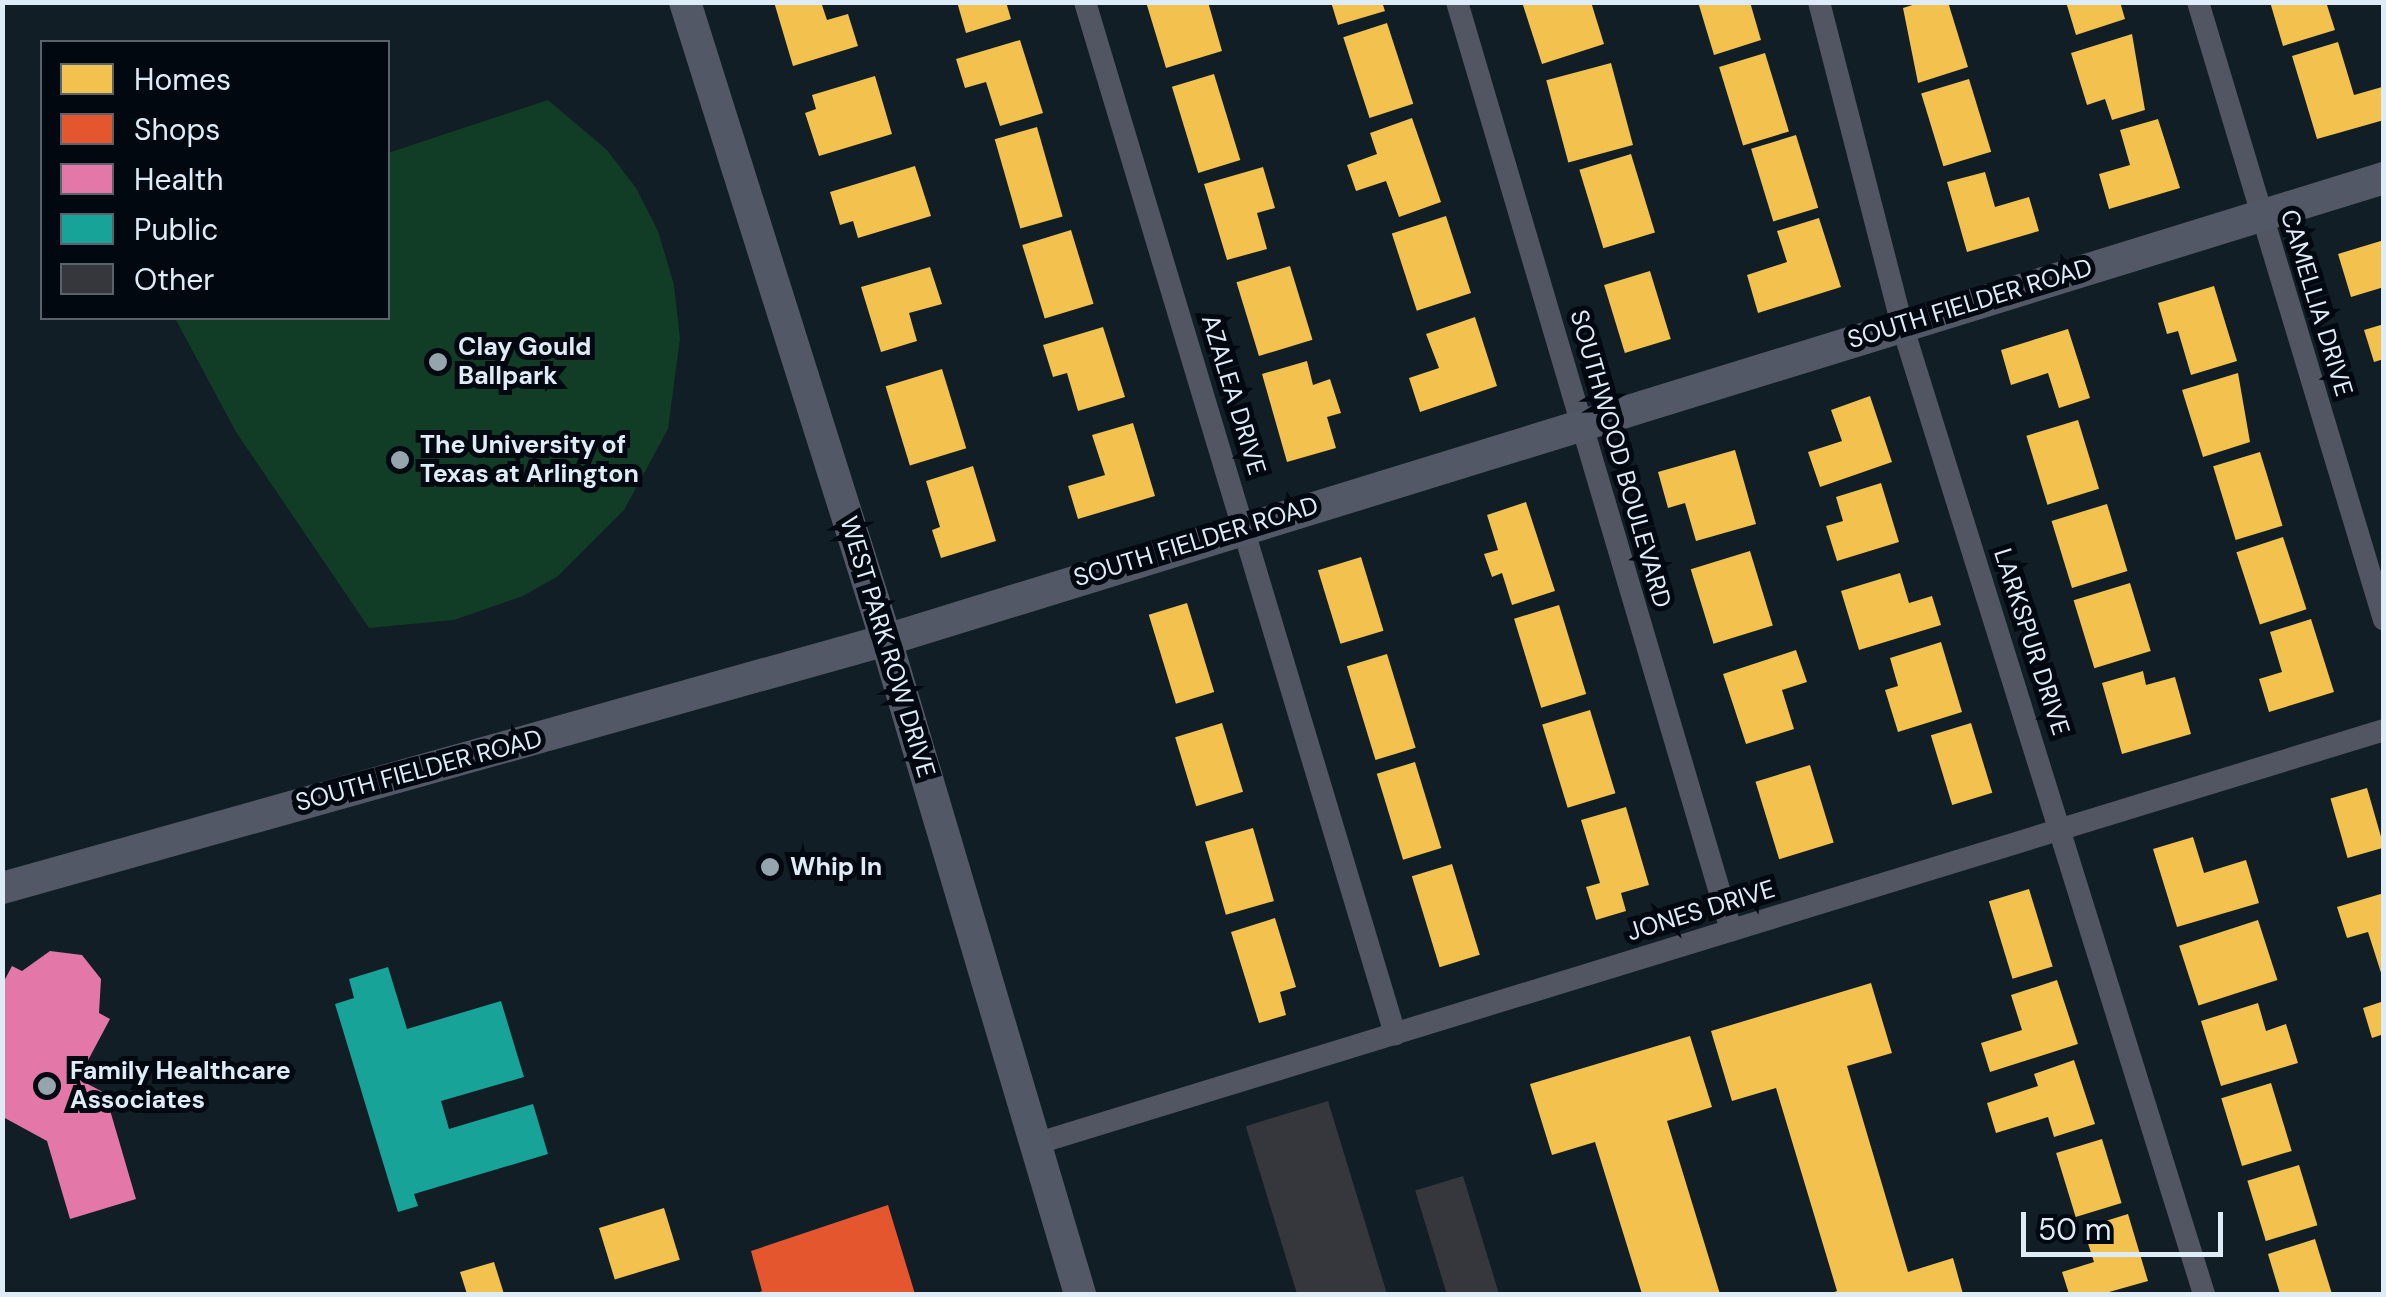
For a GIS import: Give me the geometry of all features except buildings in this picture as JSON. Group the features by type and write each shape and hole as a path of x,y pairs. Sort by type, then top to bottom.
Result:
{"main road":[{"name":"WEST PARK ROW DRIVE","path":"685,2 886,640 1080,1294"},
{"name":"SOUTH FIELDER ROAD","path":"2,888 886,640 1244,526 2384,178"}],"street":[{"name":"AZALEA DRIVE","path":"1085,2 1396,1034"},
{"name":"SOUTHWOOD BOULEVARD","path":"1457,2 1731,930"},
{"name":"LARKSPUR DRIVE","path":"1819,2 1902,325 2204,1294"},
{"name":"CAMELLIA DRIVE","path":"2198,2 2384,620"},
{"name":"JONES DRIVE","path":"1036,1144 2384,730"}],"green space":[{"name":"Clay Gould Ballpark","path":"548,100 607,150 636,188 658,231 674,285 680,339 668,429 624,510 558,576 523,596 454,620 369,628 236,432 176,320 390,320 390,152"}],"place":[{"name":"Clay Gould Ballpark","path":"438,362"},
{"name":"The University of Texas at Arlington","path":"400,460"},
{"name":"Whip In","path":"770,867"},
{"name":"Family Healthcare Associates","path":"47,1086"}]}
